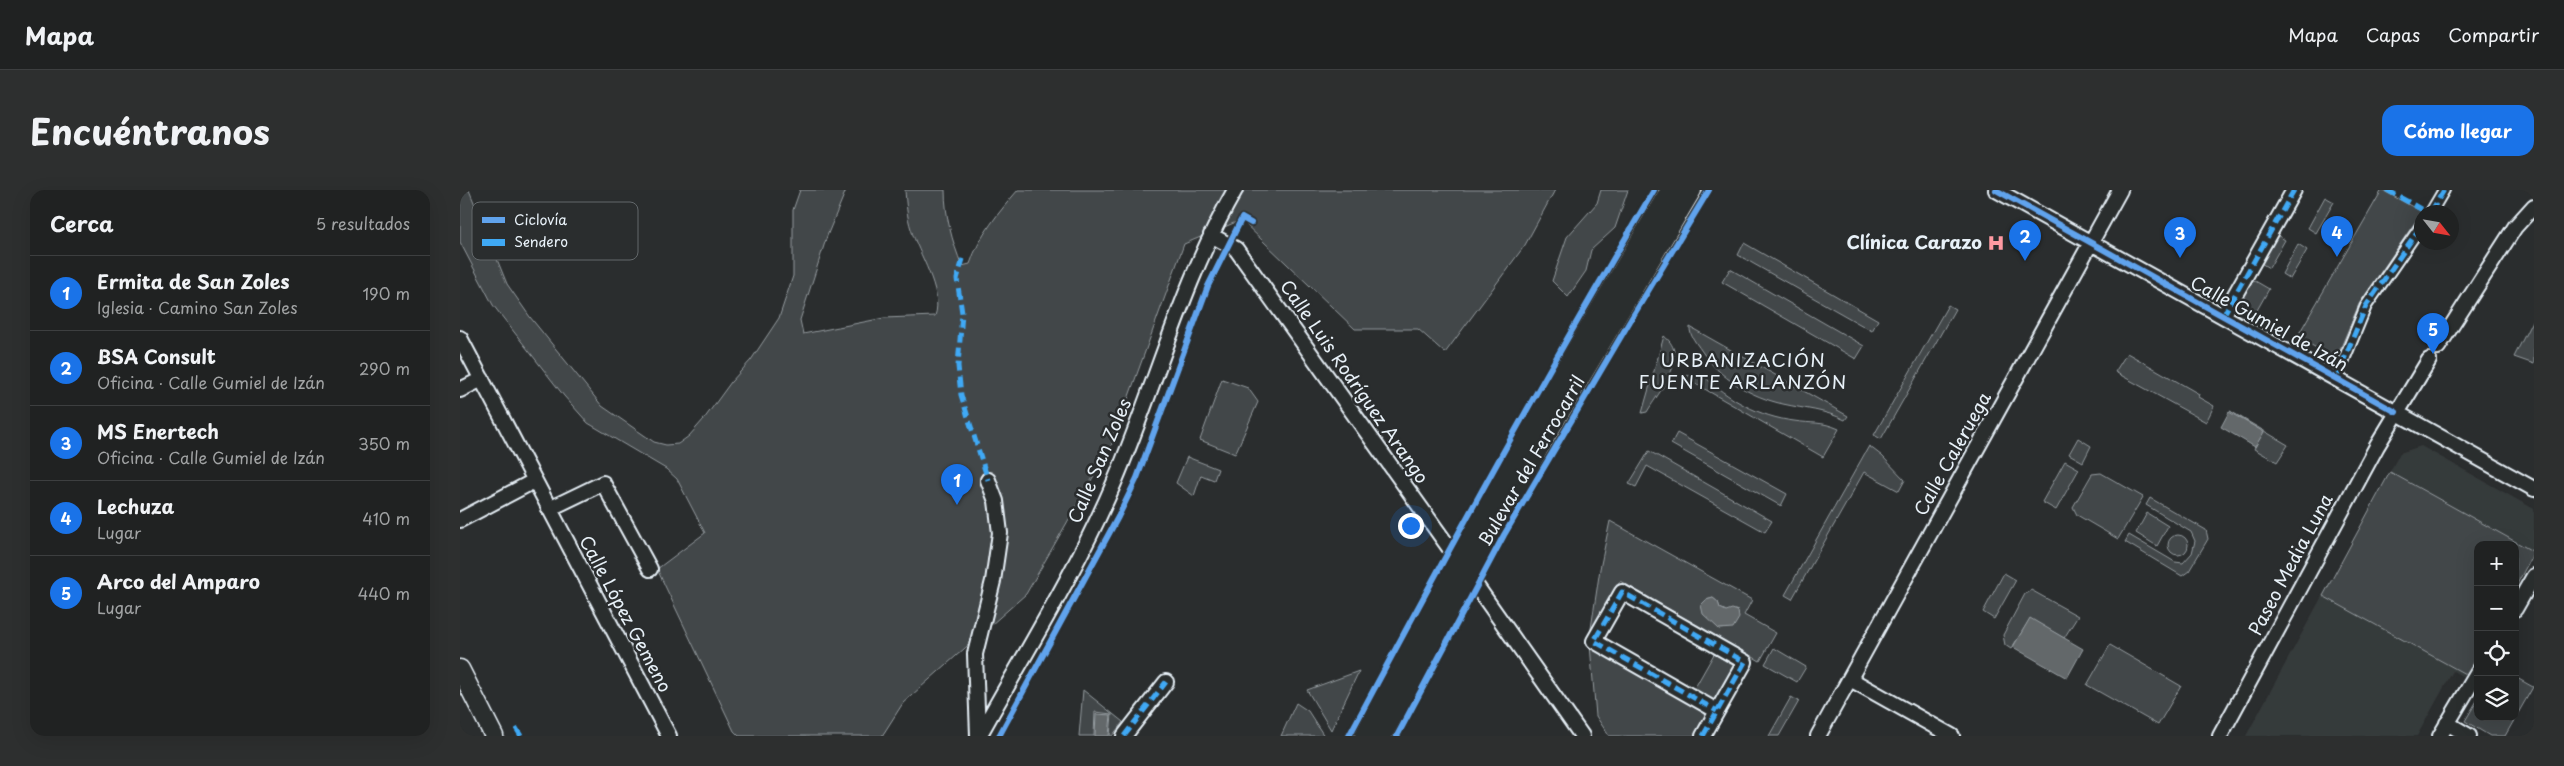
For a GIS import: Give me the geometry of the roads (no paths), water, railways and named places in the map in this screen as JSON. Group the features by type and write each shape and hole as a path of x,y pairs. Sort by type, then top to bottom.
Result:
{"main road":[{"name":"Bulevar del Ferrocarril","path":"1380,736 1463,567 1576,350 1671,190"},
{"name":"Bulevar del Ferrocarril","path":"1365,736 1463,567 1691,190"}],"street":[{"name":"Calle San Zoles","path":"978,736 1100,514 1124,459 1184,294 1211,235 1235,190"},
{"name":"Calle Gumiel de Izán","path":"1996,190 2534,489"},
{"name":"Calle Caleruega","path":"1818,736 2120,190"},
{"path":"2223,316 2294,190"},
{"path":"2435,205 2444,190"},
{"path":"2438,347 2515,227 2534,206"},
{"name":"Calle Luis Rodríguez Arango","path":"1211,235 1236,249 1582,736"},
{"path":"2336,379 2366,306 2414,237"},
{"name":"Calle López Gemeno","path":"460,338 669,736"},
{"name":"Paseo Media Luna","path":"2220,736 2396,412 2429,360"},
{"path":"460,390 482,379"},
{"path":"978,736 975,654 993,581 1000,532 996,501 988,480"},
{"path":"460,520 534,481"},
{"path":"549,510 603,483 650,569"},
{"path":"2519,602 2534,576"},
{"path":"1703,736 1745,662 1622,592 1594,640 1717,711"},
{"path":"460,668 494,736"},
{"path":"2440,736 2476,676"},
{"path":"1850,679 1952,736"},
{"path":"1124,736 1166,682"},
{"path":"2447,723 2469,736"}],"place":[{"name":"Clínica Carazo","path":"1996,243"},
{"name":"Lechuza","path":"2337,257"},
{"name":"MS Enertech","path":"2180,258"},
{"name":"BSA Consult","path":"2025,261"},
{"name":"Arco del Amparo","path":"2433,354"},
{"name":"Ermita de San Zoles","path":"957,505"}],"district":[{"name":"URBANIZACIÓN FUENTE ARLANZÓN","path":"1743,371"}]}
